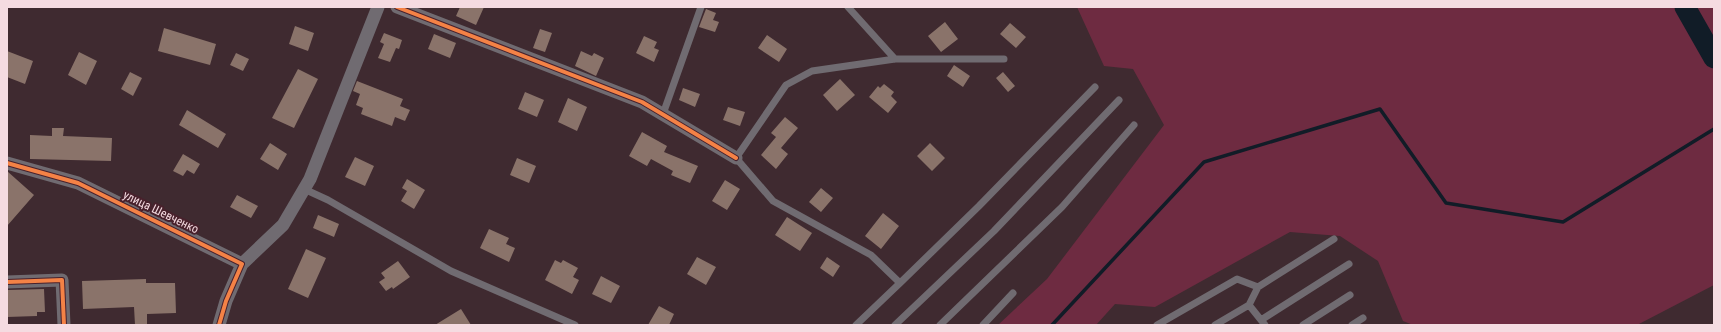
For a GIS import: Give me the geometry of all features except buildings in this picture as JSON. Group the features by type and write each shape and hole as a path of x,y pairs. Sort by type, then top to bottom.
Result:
{"street":[{"path":"219,325 226,301 242,264 284,225 313,172 378,7"},
{"path":"397,7 642,102 736,158"},
{"name":"улица Шевченко","path":"7,163 78,183 242,264"},
{"path":"7,282 62,280 64,325"}],"lane":[{"path":"663,114 701,7"},
{"path":"848,7 895,59"},
{"path":"900,283 871,255 773,201 736,158 786,85 812,71 895,59 1004,59"},
{"path":"856,325 978,206 1095,87"},
{"path":"895,325 994,231 1119,100"},
{"path":"940,325 1062,207 1134,125"},
{"path":"304,189 328,200 450,271 576,325"},
{"path":"1215,325 1249,305 1258,287 1334,239"},
{"path":"1249,305 1263,323 1350,264"},
{"path":"1157,325 1237,279 1258,287"},
{"path":"983,325 1013,293"},
{"path":"1303,325 1350,295"},
{"path":"1352,325 1363,318"}],"shaded area":[{"path":"1077,7 1714,7 1714,285 1637,325 1413,325 1403,321 1378,261 1340,236 1290,232 1155,307 1115,304 1096,325 998,325 1047,279 1164,125 1133,69 1104,66"}],"waterway":[{"path":"1685,7 1714,58"},
{"path":"1052,325 1204,162 1380,109 1446,203 1563,222 1714,129"}],"cycle path":[{"path":"397,7 642,102 736,158"},
{"path":"7,163 78,183 242,264 226,301 219,325"},
{"path":"7,282 62,280 64,325"}]}
